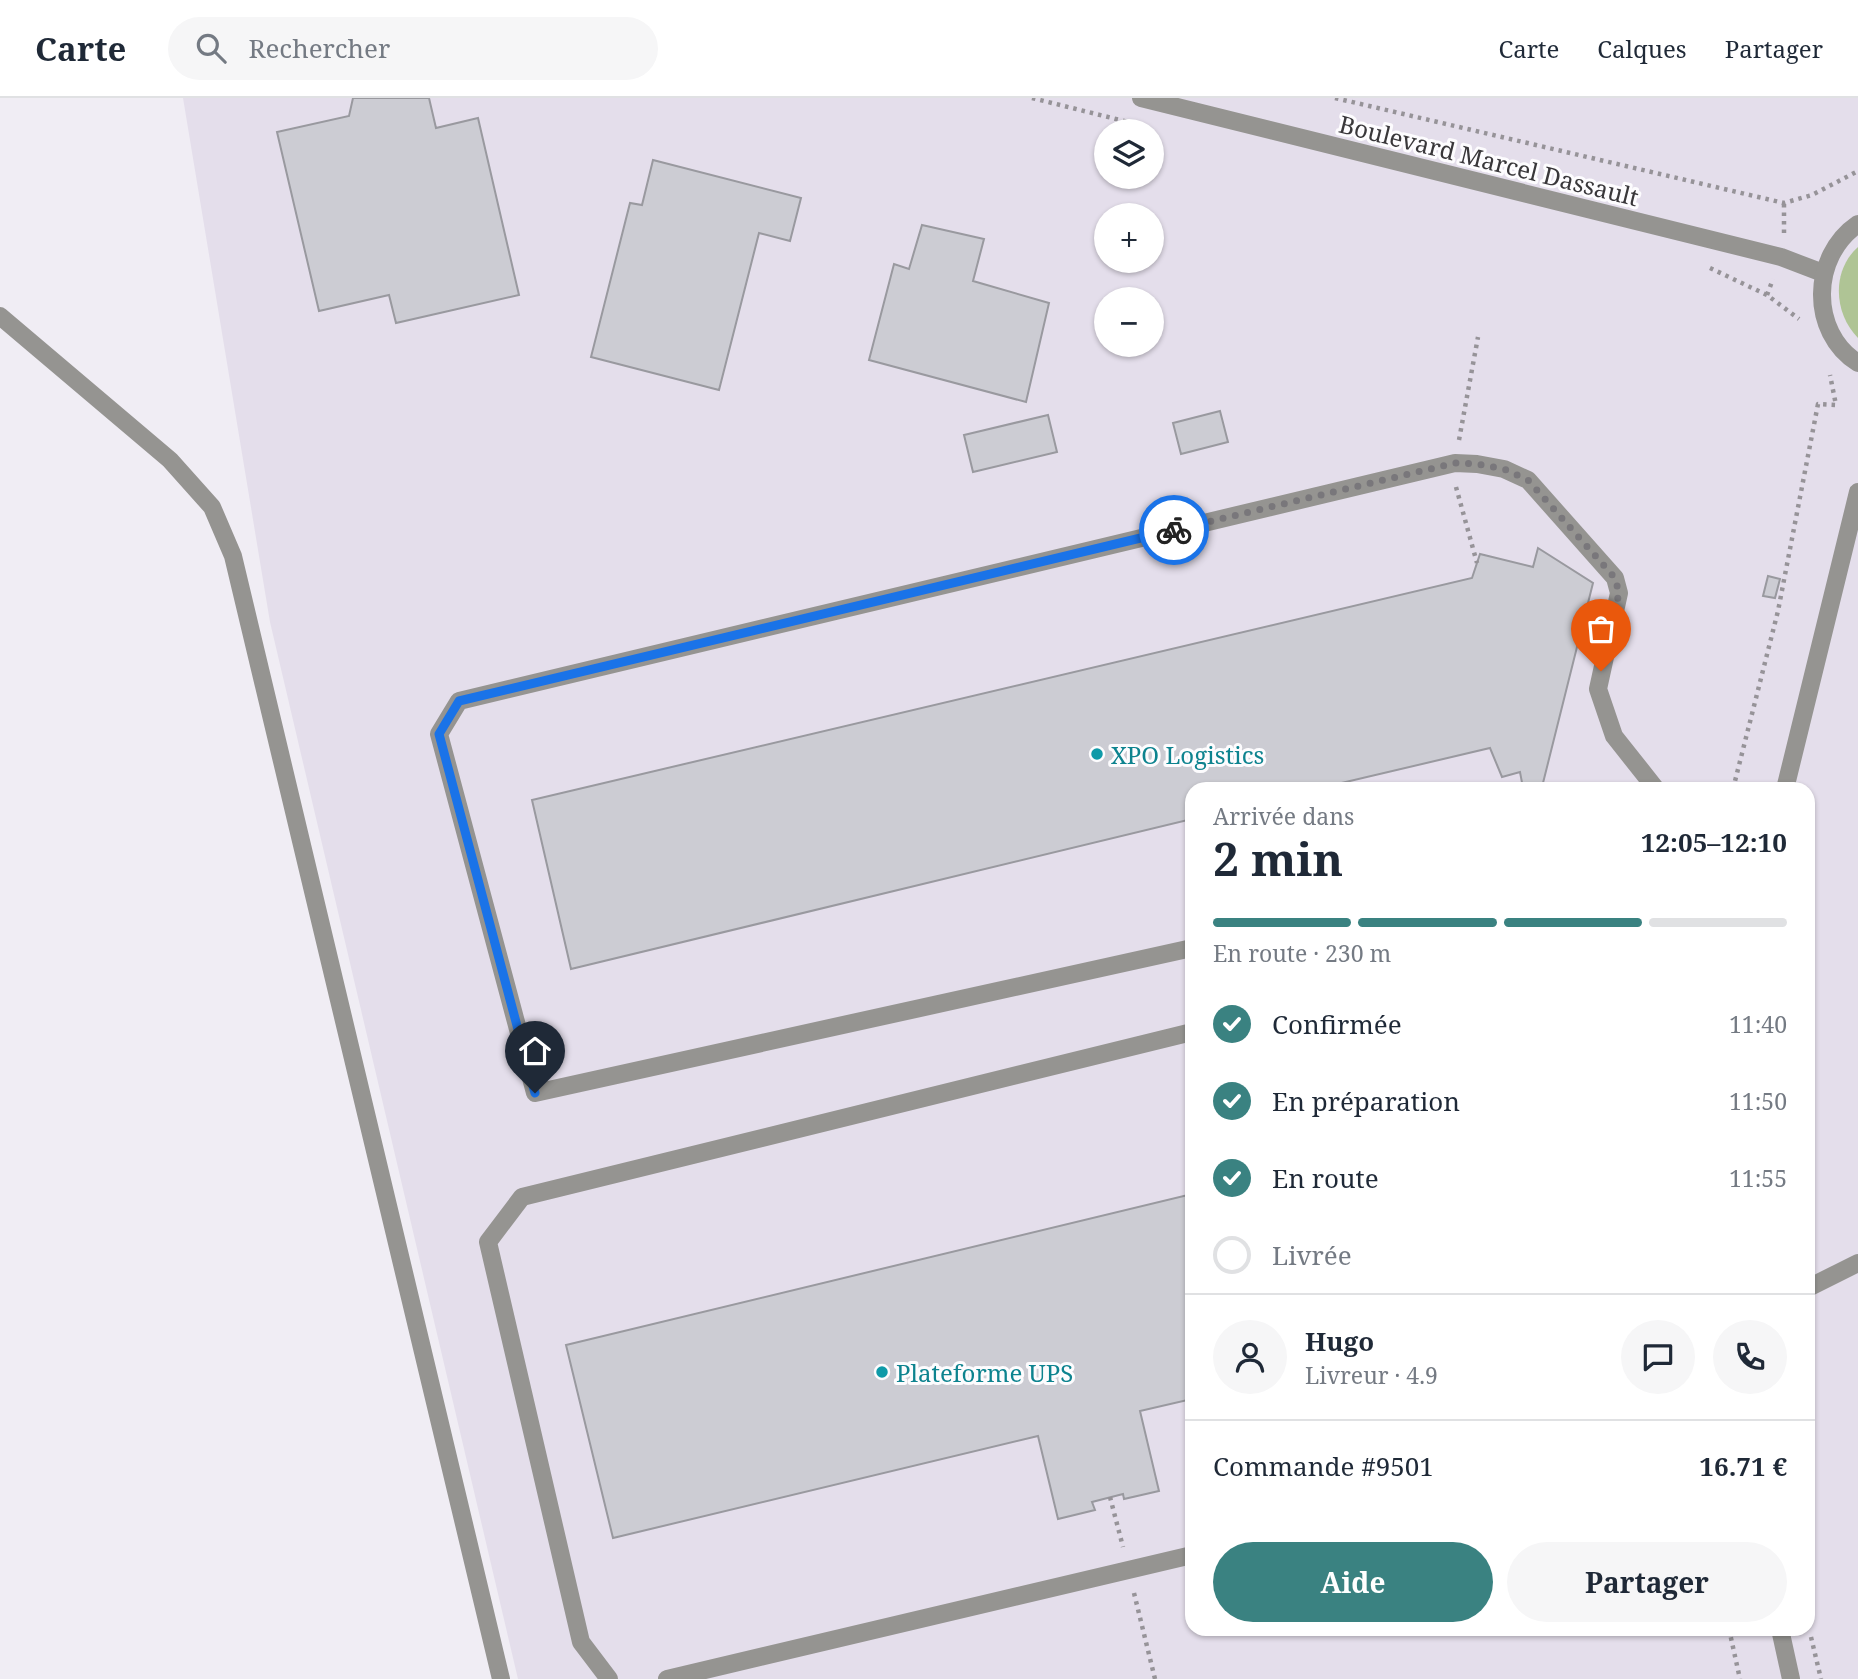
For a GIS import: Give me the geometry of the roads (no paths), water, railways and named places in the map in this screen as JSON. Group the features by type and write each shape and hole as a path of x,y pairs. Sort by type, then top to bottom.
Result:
{"street":[{"name":"Boulevard Marcel Dassault","path":"1141,98 1781,257 1823,273"},
{"path":"1858,224 1841,239 1823,273 1823,311 1829,329 1839,345 1858,363"},
{"path":"0,316 170,460 212,507 233,556 502,1679"},
{"path":"1185,950 535,1093 439,734 459,701 1455,463 1504,469 1528,480 1615,578 1619,593 1598,689 1614,736 1650,782"},
{"path":"1787,782 1858,492"},
{"path":"609,1679 581,1642 488,1242 522,1197 1185,1034"},
{"path":"1815,1284 1858,1263"},
{"path":"667,1679 1185,1557"},
{"path":"1782,1636 1791,1679"}],"place":[{"name":"XPO Logistics","path":"1097,754"},
{"name":"Plateforme UPS","path":"882,1372"}]}
